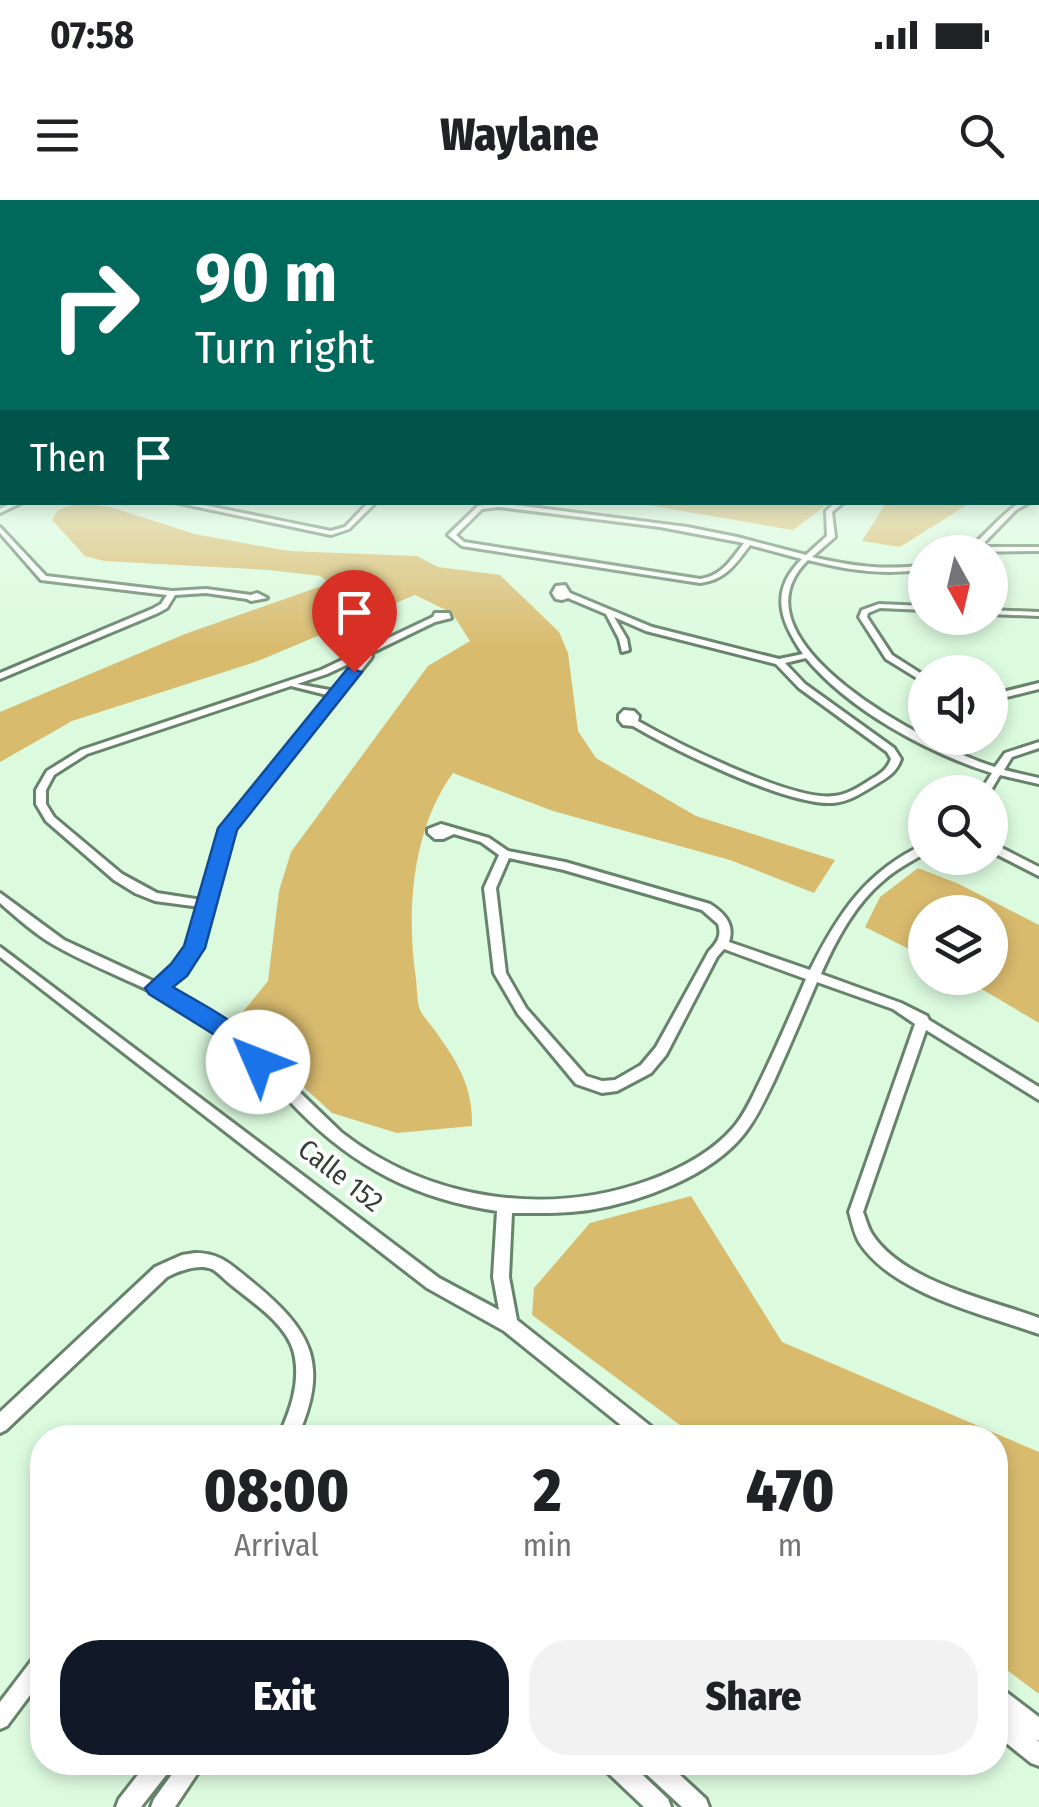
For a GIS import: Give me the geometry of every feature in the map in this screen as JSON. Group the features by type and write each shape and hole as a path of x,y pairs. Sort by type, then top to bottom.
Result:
{"street":[{"path":"192,505 331,533 347,528 370,505"},
{"path":"748,542 722,576 713,581 462,544 452,535 480,507 499,505 681,529 748,542 870,570 908,568"},
{"path":"837,505 829,512 831,536 792,575 785,603 787,621 808,655 872,711 921,740 1039,778"},
{"path":"988,535 1020,505"},
{"path":"2,533 44,578 172,593 252,596"},
{"path":"1008,548 1039,549"},
{"path":"0,676 155,611 164,606 172,593"},
{"path":"568,594 609,615 649,629 779,662 808,655"},
{"path":"908,607 879,606 863,617 889,657 908,669"},
{"path":"1008,613 1039,614"},
{"path":"609,615 623,638 625,650"},
{"path":"204,904 155,897 118,877 50,820 41,804 50,773 84,752 284,686 435,619"},
{"path":"623,638 649,629"},
{"path":"156,988 179,970 194,948 228,828 372,650"},
{"path":"633,722 683,750 816,799 842,798 892,770 896,760 891,750 802,686 779,662"},
{"path":"284,686 309,686 336,694"},
{"path":"1008,694 1039,686"},
{"path":"848,692 908,725"},
{"path":"996,775 1008,755 1039,745"},
{"path":"971,755 1001,768"},
{"path":"452,831 485,840 505,854 565,866 706,907 725,920 728,930 723,944 713,954 662,1051 646,1069 616,1085 602,1087 581,1080 522,1011 500,973 490,888 505,854"},
{"path":"1008,856 1039,872"},
{"path":"0,897 58,942 156,988 226,1030 316,1121 394,1176 439,1194 505,1206 578,1204 618,1198 690,1169 739,1131 832,939 876,880 908,859"},
{"path":"723,944 816,976 923,1020 1039,1094"},
{"name":"Calle 152","path":"0,951 433,1283 510,1325 636,1425"},
{"path":"923,1020 856,1212 857,1224 876,1253 903,1273 1039,1326"},
{"path":"505,1206 501,1277 510,1325"},
{"path":"0,1424 160,1272 178,1262 202,1259 217,1263 298,1340 304,1374 299,1416 294,1425"},
{"path":"0,1719 30,1679"},
{"path":"1008,1706 1039,1730"},
{"path":"1008,1731 1039,1755"},
{"path":"128,1807 152,1775"},
{"path":"162,1807 185,1775"},
{"path":"646,1775 660,1807"},
{"path":"652,1775 698,1807"}],"shaded area":[{"path":"72,505 110,507 195,534 288,551 417,556 438,567 500,575 559,632 568,653 578,731 596,758 696,816 835,860 814,893 730,860 553,811 453,773 429,819 415,872 413,953 420,1010 463,1078 472,1126 397,1133 332,1113 234,1023 268,981 279,891 291,852 428,666 470,641 452,613 415,595 258,661 72,721 0,762 0,712 185,634 330,583 320,576 269,570 104,561 85,556 52,520 58,510"},
{"path":"648,505 826,505 793,530"},
{"path":"884,505 967,505 919,535 908,535 908,542 900,547 862,541"},
{"path":"909,875 936,875 980,895 908,895 908,948 865,927 880,897"},
{"path":"1008,909 1039,925 1039,1023 992,995 1008,995"},
{"path":"691,1196 782,1342 976,1425 680,1425 532,1315 534,1288 590,1223"},
{"path":"1008,1439 1039,1452 1039,1694 1008,1671"}],"route":[{"path":"258,1062 226,1030 156,988 179,970 194,948 228,828 354,672"}]}
